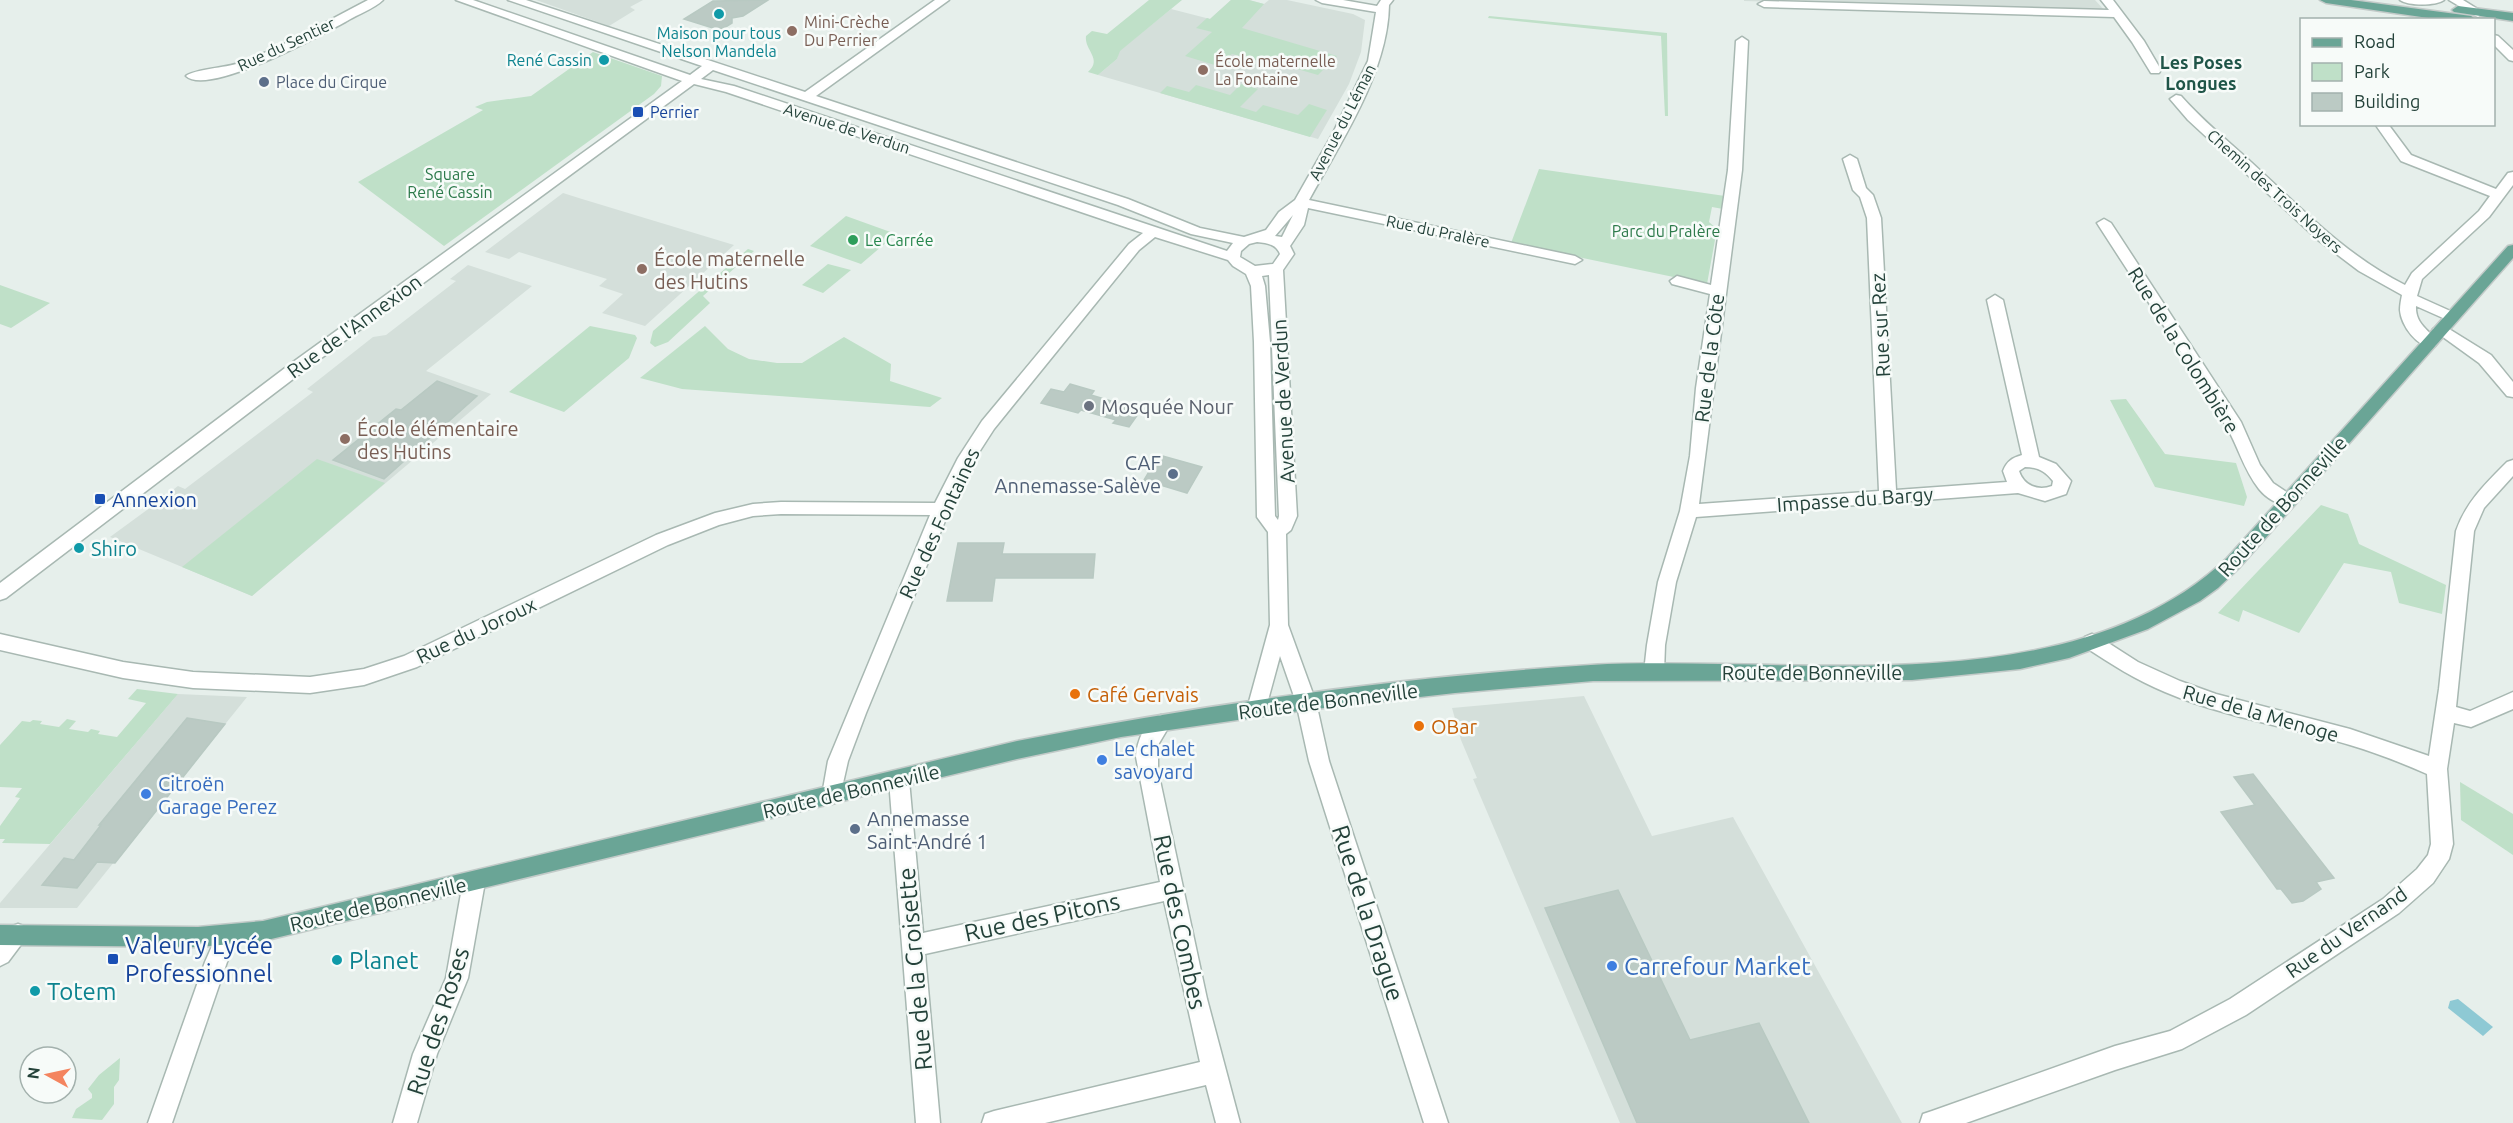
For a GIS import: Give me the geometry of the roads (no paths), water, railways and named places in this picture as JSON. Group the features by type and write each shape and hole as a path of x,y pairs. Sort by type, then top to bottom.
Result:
{"main road":[{"path":"2326,0 2513,18"},
{"path":"2395,0 2475,16"},
{"path":"2495,22 2513,24"},
{"name":"Route de Bonneville","path":"9,935 228,935 262,931 1017,750 1161,723 1306,702 1606,672 1921,672 2020,661 2092,642 2128,630 2169,611 2212,583 2513,249"}],"street":[{"name":"Rue du Sentier","path":"192,76 220,73 256,62 377,0"},
{"name":"Avenue de Verdun","path":"462,0 691,80 741,93 1190,245 1233,257"},
{"name":"Avenue de Verdun","path":"514,0 1123,202 1196,231 1244,241"},
{"path":"807,97 943,0"},
{"path":"1322,0 1384,4"},
{"path":"2107,0 2138,41 2155,70"},
{"path":"2406,0 2438,0"},
{"path":"2455,0 2475,16"},
{"name":"Avenue du Léman","path":"1262,238 1271,234 1284,215 1301,202 1364,86 1374,61 1384,4"},
{"path":"1764,4 2118,14"},
{"name":"Rue de la Côte","path":"1654,672 1656,645 1667,582 1689,511 1698,456 1704,388 1735,170 1742,41"},
{"path":"2495,41 2513,57"},
{"name":"Rue de l'Annexion","path":"0,593 295,369 712,65"},
{"name":"Chemin des Trois Noyers","path":"2176,99 2196,121 2317,233 2372,274 2411,296 2441,330"},
{"path":"2382,126 2406,158 2499,195"},
{"name":"Rue sur Rez","path":"1850,159 1860,190 1866,195 1874,218 1888,496"},
{"path":"2513,176 2484,214 2417,276 2411,285 2407,311 2418,333 2441,330 2485,358 2513,392"},
{"name":"Avenue du Léman","path":"1283,245 1293,232 1302,213 1301,202"},
{"name":"Rue du Pralère","path":"1301,202 1575,260"},
{"name":"Rue de la Colombière","path":"2104,223 2235,426 2252,466 2267,488 2288,501"},
{"name":"Rue des Fontaines","path":"832,795 834,777 842,752 941,509 966,458 988,425 1134,247 1154,231"},
{"path":"1262,238 1283,245 1287,257 1276,268 1253,271 1238,265 1233,257 1234,249 1244,241 1262,238"},
{"name":"Avenue de Verdun","path":"1276,268 1288,516 1285,525 1277,531"},
{"name":"Avenue de Verdun","path":"1253,271 1258,286 1262,342 1266,517 1277,531 1279,625 1257,709"},
{"path":"1677,281 1718,291"},
{"path":"1995,300 2032,461"},
{"path":"2032,461 2043,464 2055,471 2062,481 2057,492 2045,495 2021,487 2012,477 2012,468 2019,462 2032,461"},
{"name":"Rue du Vernand","path":"1932,1123 2115,1058 2174,1041 2238,1007 2391,906 2425,876 2438,859 2442,835 2437,769 2449,689 2467,524 2479,501 2513,466"},
{"name":"Impasse du Bargy","path":"1689,511 2021,487"},
{"name":"Rue du Joroux","path":"0,642 123,670 193,680 301,685 344,681 410,662 662,540 715,519 753,510 781,508 941,509"},
{"name":"Avenue de Verdun","path":"1279,625 1306,702"},
{"name":"Rue de la Menoge","path":"2092,642 2132,669 2191,695 2387,747 2437,769"},
{"path":"2444,712 2471,719 2513,700"},
{"name":"Rue de la Drague","path":"1306,702 1319,761 1436,1123"},
{"name":"Rue des Combes","path":"1161,723 1149,739 1145,757 1172,889 1228,1123"},
{"name":"Rue de la Croisette","path":"899,780 928,1123"},
{"name":"Rue des Roses","path":"405,1123 425,1054 457,978 474,882"},
{"name":"Rue des Pitons","path":"913,945 1172,889"},
{"path":"0,956 9,935"},
{"path":"160,1123 216,962 228,935"},
{"path":"994,1123 1214,1071"}],"water":[{"path":"2458,999 2493,1027 2483,1036 2448,1008 2450,1001"}],"place":[{"name":"Maison pour tous Nelson Mandela","path":"719,14"},
{"name":"Mini-Crèche Du Perrier","path":"792,31"},
{"name":"René Cassin","path":"604,60"},
{"name":"École maternelle La Fontaine","path":"1203,70"},
{"name":"Place du Cirque","path":"264,82"},
{"name":"Perrier","path":"638,112"},
{"name":"Le Carrée","path":"853,240"},
{"name":"École maternelle des Hutins","path":"642,269"},
{"name":"Mosquée Nour","path":"1089,406"},
{"name":"École élémentaire des Hutins","path":"345,439"},
{"name":"CAF Annemasse-Salève","path":"1173,474"},
{"name":"Annexion","path":"100,499"},
{"name":"Shiro","path":"79,548"},
{"name":"Café Gervais","path":"1075,694"},
{"name":"OBar","path":"1419,726"},
{"name":"Le chalet savoyard","path":"1102,760"},
{"name":"Citroën Garage Perez","path":"146,794"},
{"name":"Annemasse Saint-André 1","path":"855,829"},
{"name":"Valeury Lycée Professionnel","path":"113,959"},
{"name":"Planet","path":"337,960"},
{"name":"Carrefour Market","path":"1612,966"},
{"name":"Totem","path":"35,991"}],"district":[{"name":"Les Poses Longues","path":"2201,72"}],"park label":[{"name":"Square René Cassin","path":"450,183"},
{"name":"Parc du Pralère","path":"1666,231"}]}
